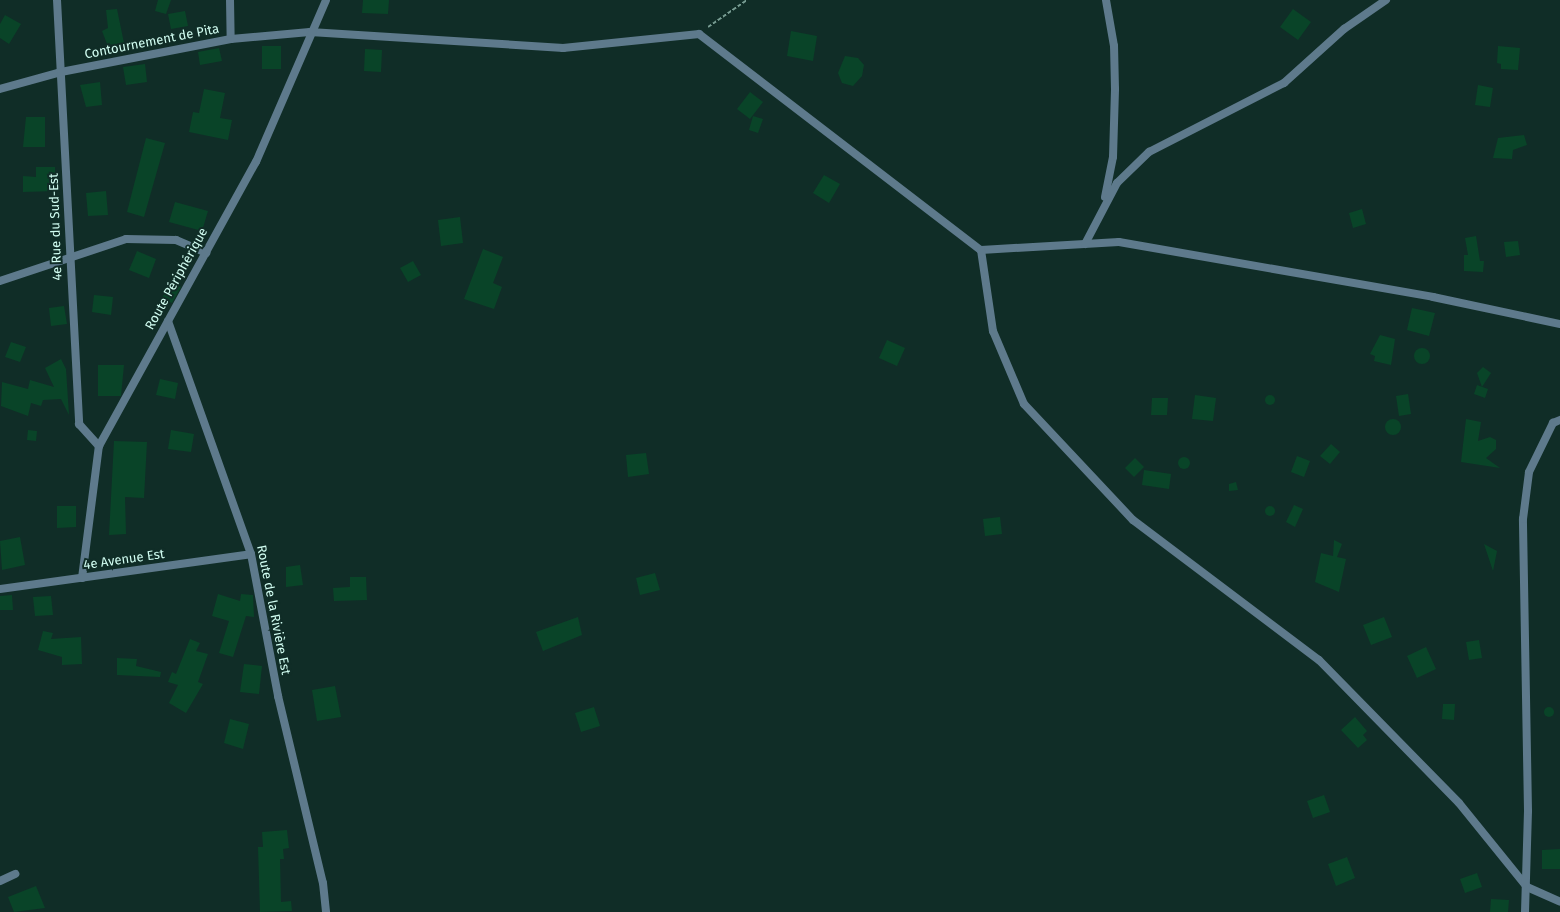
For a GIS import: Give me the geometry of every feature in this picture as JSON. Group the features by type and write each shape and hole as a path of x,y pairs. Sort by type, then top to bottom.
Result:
{"street":[{"name":"4e Rue du Sud-Est","path":"57,0 62,72 68,259 79,424 99,446"},
{"path":"230,0 231,39"},
{"name":"Route Périphérique","path":"82,578 99,446 256,162 310,32 326,0"},
{"path":"1099,214 1108,189 1114,126 1114,46 1106,0"},
{"path":"1084,244 1117,183 1149,152 1284,83 1344,29 1386,0"},
{"name":"Contournement de Pita","path":"0,89 62,72 231,39 310,32 563,48 698,34"},
{"path":"698,34 981,250 1119,242 1433,297 1560,324"},
{"path":"0,281 126,239 176,240 206,253"},
{"path":"981,250 993,331 1024,404 1132,520 1319,660 1459,803 1527,887 1560,902"},
{"name":"Route de la Rivière Est","path":"168,321 251,554 278,696 323,883 326,912"},
{"path":"1525,912 1527,887 1527,657 1523,519 1529,472 1553,423 1560,420"},
{"name":"4e Avenue Est","path":"0,589 251,554"},
{"path":"0,881 15,874"}],"path":[{"path":"698,34 747,0"}],"building":[{"path":"158,0 171,0 166,14 155,11"},
{"path":"363,0 389,0 388,14 362,13"},
{"path":"117,9 124,43 109,49 102,31 108,28 106,10"},
{"path":"1293,9 1311,22 1298,40 1280,27"},
{"path":"185,11 188,26 171,29 168,14"},
{"path":"5,15 21,24 9,44 0,38 0,24"},
{"path":"791,31 817,36 813,61 787,56"},
{"path":"262,46 281,46 281,69 262,69"},
{"path":"1498,46 1520,48 1518,70 1501,69 1501,64 1497,63"},
{"path":"219,48 222,61 200,65 198,52"},
{"path":"365,49 382,50 381,72 364,71"},
{"path":"845,56 858,58 864,65 862,76 853,86 842,83 838,73"},
{"path":"145,64 147,82 126,85 123,67"},
{"path":"100,82 102,105 86,107 80,85"},
{"path":"1478,85 1493,88 1490,107 1475,105"},
{"path":"204,89 225,93 220,118 232,120 228,140 189,132 193,112 199,113"},
{"path":"750,92 763,102 750,119 737,109"},
{"path":"753,116 763,119 758,133 749,130"},
{"path":"26,117 45,117 45,147 23,147"},
{"path":"1524,135 1527,145 1513,150 1512,159 1493,158 1498,138"},
{"path":"146,138 165,143 144,217 127,212"},
{"path":"36,167 55,167 56,191 23,192 23,176 36,177"},
{"path":"824,175 840,184 829,203 813,193"},
{"path":"106,191 108,215 88,216 86,193"},
{"path":"175,202 208,211 202,231 169,222"},
{"path":"1362,209 1366,224 1353,228 1349,213"},
{"path":"460,217 463,243 441,246 438,220"},
{"path":"1476,236 1480,261 1484,261 1483,272 1464,271 1464,255 1468,255 1465,238"},
{"path":"1518,241 1520,255 1506,257 1504,242"},
{"path":"483,249 503,257 493,283 502,287 494,309 464,299"},
{"path":"137,251 156,259 149,278 129,270"},
{"path":"413,261 421,275 408,282 400,268"},
{"path":"171,282 181,287 172,303 162,298"},
{"path":"94,295 113,297 111,315 92,312"},
{"path":"64,306 67,324 51,326 49,308"},
{"path":"1412,308 1435,313 1429,336 1407,330"},
{"path":"1380,335 1395,339 1391,365 1374,361 1375,356 1370,354"},
{"path":"887,340 905,348 897,366 879,358"},
{"path":"11,342 26,347 20,362 5,357"},
{"path":"1422,348 1428,350 1430,356 1428,362 1422,364 1416,362 1414,356 1416,350"},
{"path":"61,359 66,369 69,415 61,399 43,400 41,406 31,403 28,416 1,406 2,382 28,389 30,380 54,387 45,368"},
{"path":"98,365 124,365 121,396 98,396"},
{"path":"1483,367 1491,373 1482,387 1477,373"},
{"path":"160,379 178,383 175,399 156,395"},
{"path":"1477,385 1488,389 1485,398 1474,394"},
{"path":"1408,394 1411,414 1399,416 1396,396"},
{"path":"1195,395 1216,398 1213,421 1192,419"},
{"path":"1268,395 1272,395 1274,396 1274,404 1268,405 1265,402 1265,398"},
{"path":"1152,398 1168,398 1167,415 1151,415"},
{"path":"1393,419 1399,421 1401,427 1399,433 1393,435 1387,433 1385,427 1387,421"},
{"path":"1466,419 1481,422 1478,441 1490,437 1496,440 1496,449 1486,458 1500,468 1461,462"},
{"path":"28,430 37,431 36,441 27,440"},
{"path":"171,430 194,434 191,452 168,449"},
{"path":"114,441 147,442 144,498 125,497 126,534 109,535"},
{"path":"1331,444 1340,452 1330,464 1320,456"},
{"path":"646,453 649,474 628,477 626,455"},
{"path":"1297,456 1310,461 1304,477 1291,472"},
{"path":"1182,457 1186,457 1190,463 1186,469 1182,469 1178,465 1178,461"},
{"path":"1135,458 1144,467 1134,477 1125,468"},
{"path":"1144,470 1171,474 1169,489 1142,485"},
{"path":"1236,482 1238,490 1229,491 1229,484"},
{"path":"1294,505 1303,509 1295,527 1286,522"},
{"path":"57,506 76,506 76,527 57,528"},
{"path":"1268,506 1272,506 1274,507 1274,515 1268,516 1265,513 1265,509"},
{"path":"1000,517 1002,534 985,536 983,519"},
{"path":"20,537 25,565 2,570 0,541"},
{"path":"1334,540 1342,544 1337,557 1346,559 1339,592 1315,582 1321,553 1333,556"},
{"path":"1484,544 1497,551 1493,571"},
{"path":"300,565 303,585 286,587 286,567"},
{"path":"655,573 660,590 640,595 636,578"},
{"path":"350,577 366,577 367,600 334,601 333,588 350,587"},
{"path":"218,594 240,601 241,594 253,595 254,617 246,616 233,657 219,653 229,621 212,616"},
{"path":"12,595 13,610 0,610 0,596"},
{"path":"51,596 53,615 35,616 33,597"},
{"path":"578,617 582,635 543,651 536,632"},
{"path":"1384,617 1392,637 1371,645 1363,625"},
{"path":"43,631 53,633 51,639 81,637 82,664 62,665 62,657 38,650"},
{"path":"190,639 200,643 196,651 208,654 198,682 203,684 186,713 169,703 178,685 168,682 172,672 176,674"},
{"path":"1479,640 1482,658 1469,660 1466,642"},
{"path":"1426,647 1436,669 1417,678 1407,656"},
{"path":"117,658 137,659 136,666 161,672 160,677 117,675"},
{"path":"244,664 262,666 259,694 240,692"},
{"path":"335,686 341,717 317,721 312,690"},
{"path":"1443,704 1455,704 1454,720 1442,719"},
{"path":"594,707 600,726 581,732 575,713"},
{"path":"1547,707 1551,707 1553,708 1553,716 1547,717 1544,714 1544,710"},
{"path":"1355,717 1367,731 1363,735 1367,740 1358,748 1341,730"},
{"path":"230,719 249,724 243,749 224,743"},
{"path":"1324,795 1330,812 1313,818 1307,801"},
{"path":"287,830 289,848 283,849 284,859 280,859 281,902 291,901 292,911 260,912 258,847 263,847 262,832"},
{"path":"1560,849 1560,869 1542,869 1542,850"},
{"path":"1347,857 1355,878 1336,886 1328,864"},
{"path":"1477,873 1482,887 1465,893 1460,879"},
{"path":"36,886 45,908 14,912 8,897"},
{"path":"1491,899 1509,900 1508,912 1490,912"}]}
